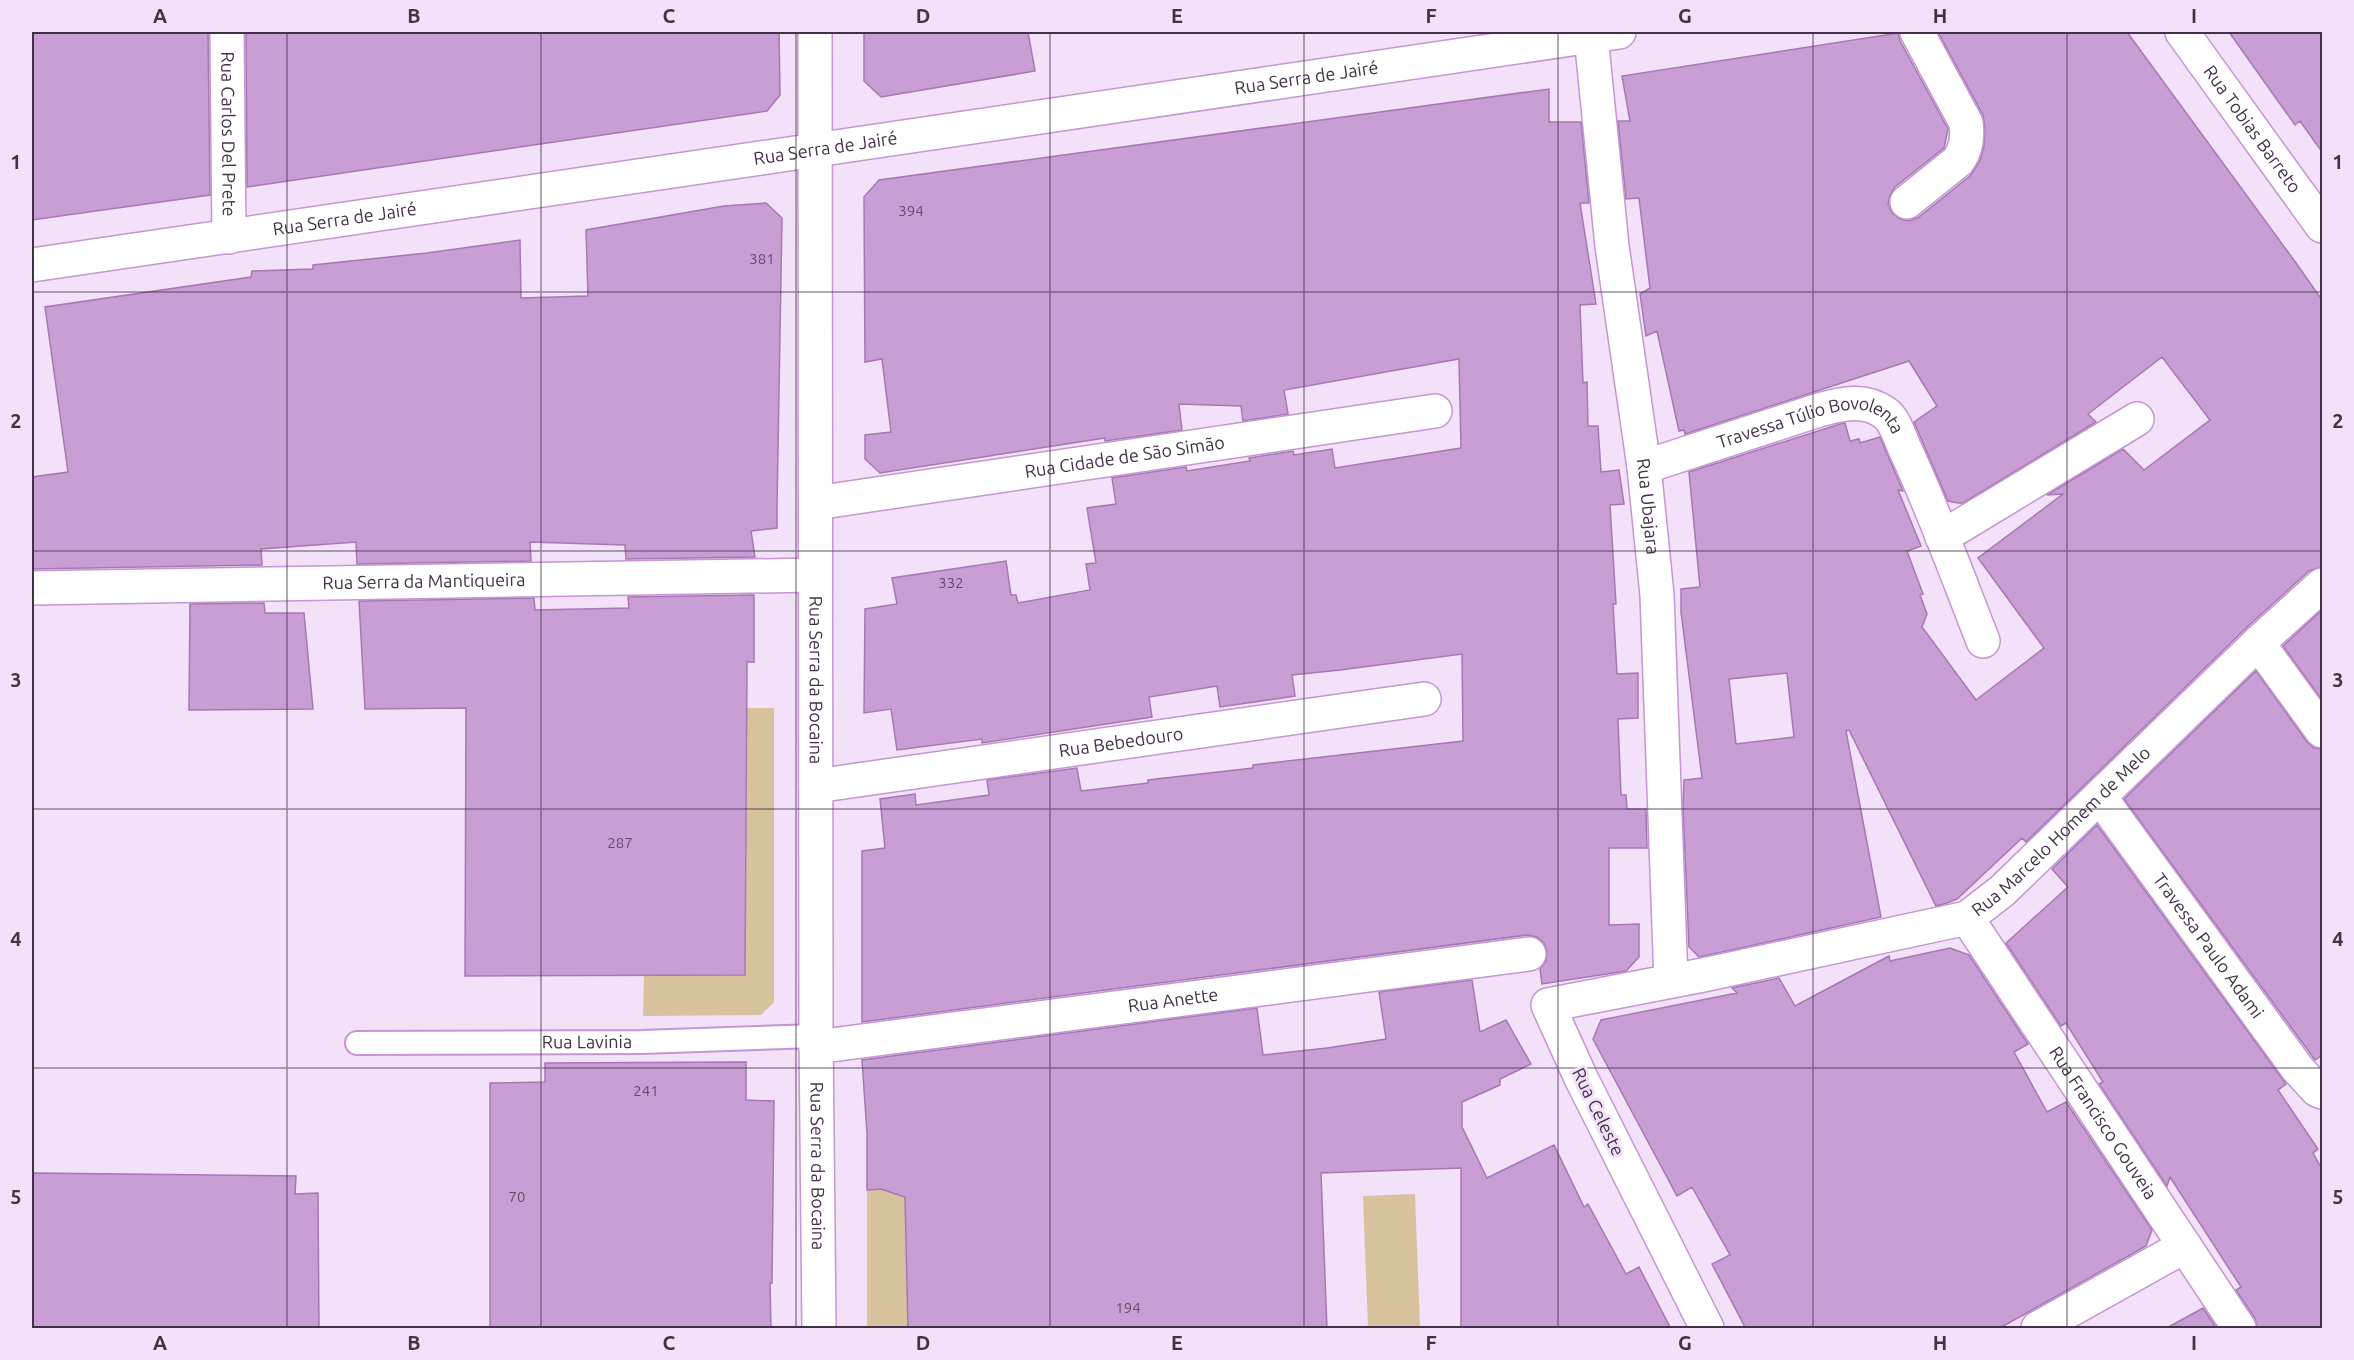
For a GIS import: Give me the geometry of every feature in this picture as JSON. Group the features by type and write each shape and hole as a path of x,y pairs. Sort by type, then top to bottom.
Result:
{"street":[{"name":"Rua Carlos Del Prete","path":"227,32 229,237"},
{"name":"Rua Serra da Bocaina","path":"816,32 816,1042 819,1329"},
{"path":"1907,202 1958,161 1963,155 1968,135 1966,123 1917,32"},
{"name":"Rua Tobias Barreto","path":"2182,32 2322,226"},
{"name":"Rua Serra de Jairé","path":"32,265 1605,34"},
{"name":"Rua Ubajara","path":"1605,34 1612,246 1644,467 1657,595 1671,981"},
{"name":"Travessa Túlio Bovolenta","path":"1644,467 1845,403 1864,403 1888,415 1922,486 1983,641"},
{"name":"Rua Cidade de São Simão","path":"816,503 1435,411"},
{"path":"1942,537 2137,419"},
{"name":"Rua Serra da Mantiqueira","path":"32,588 815,575"},
{"name":"Rua Marcelo Homem de Melo","path":"1671,981 1967,918 2002,891 2258,643 2322,585"},
{"path":"2258,643 2322,731"},
{"name":"Rua Bebedouro","path":"816,786 1424,699"},
{"name":"Travessa Paulo Adami","path":"2100,797 2297,1068 2317,1090 2322,1092"},
{"name":"Rua Francisco Gouveia","path":"1967,918 2239,1329"},
{"name":"Rua Anette","path":"816,1042 1529,954"},
{"name":"Rua Celeste","path":"1671,981 1548,1005 1581,1078 1707,1329"},
{"path":"2038,1329 2185,1246"}],"lane":[{"name":"Rua Lavinia","path":"357,1043 816,1042"}],"shaded area":[{"path":"747,708 774,708 774,1002 761,1015 643,1016 644,976 745,975"},
{"path":"905,1188 908,1328 867,1328 867,1190"},
{"path":"1415,1194 1420,1328 1368,1328 1363,1196"}],"building":[{"path":"32,32 208,32 210,195 32,220"},
{"path":"246,32 779,32 780,95 767,111 247,187"},
{"path":"864,32 1028,32 1035,71 881,97 864,81"},
{"path":"1938,32 2127,32 2322,300 2322,567 2309,571 2245,629 2026,842 2022,838 1957,899 1947,903 1936,906 1849,730 1846,731 1881,917 1699,957 1689,947 1683,807 1684,780 1702,778 1681,612 1681,589 1700,587 1689,472 1845,423 1850,441 1859,439 1860,443 1880,437 1903,491 1898,490 1921,546 1907,551 1923,594 1920,595 1927,614 1922,627 1976,700 2044,648 1978,558 2063,494 2047,495 2123,449 2144,470 2210,420 2162,357 2088,414 2096,422 1963,503 1948,501 1914,422 1937,406 1909,361 1685,434 1684,430 1679,431 1657,331 1646,336 1640,294 1650,288 1639,198 1626,199 1618,121 1630,121 1622,76 1898,33 1900,41 1948,129 1944,148 1895,187 1890,195 1888,204 1892,213 1900,219 1909,221 1919,217 1970,176 1980,161 1984,146 1983,115","holes":["1787,673 1794,737 1736,744 1729,679"]},
{"path":"2229,32 2322,32 2322,152 2300,121 2295,125"},
{"path":"1549,89 1549,122 1581,122 1589,203 1580,203 1596,304 1580,305 1583,383 1587,382 1588,426 1598,426 1601,472 1619,470 1624,504 1610,505 1616,604 1613,604 1617,674 1638,673 1638,718 1618,719 1621,795 1626,795 1627,809 1646,809 1647,848 1609,848 1609,925 1639,924 1639,957 1626,971 1542,984 1540,969 1546,961 1547,951 1544,943 1537,937 1527,935 862,1022 862,851 885,848 880,799 915,794 916,805 989,795 987,780 1077,768 1081,791 1148,783 1148,780 1253,768 1253,765 1463,741 1462,654 1292,675 1295,696 1220,707 1217,686 1149,697 1152,717 982,743 982,739 897,750 891,709 864,713 865,609 897,604 892,578 1006,561 1011,595 1016,595 1018,603 1090,590 1086,564 1096,563 1087,508 1116,504 1112,478 1186,467 1187,471 1250,461 1249,458 1293,451 1294,455 1332,449 1335,468 1461,448 1459,359 1284,390 1288,414 1243,421 1241,406 1179,404 1182,430 1105,441 1105,438 880,473 865,459 865,435 891,432 882,359 865,362 864,197 879,180"},
{"path":"766,203 782,218 777,528 751,531 755,557 626,559 625,545 530,542 531,561 357,564 356,542 261,549 262,565 32,569 32,477 68,472 45,307 251,277 252,271 313,269 313,265 520,240 521,298 588,296 586,230 724,206"},
{"path":"754,595 754,662 747,662 745,975 465,976 466,708 365,709 359,601 534,598 535,610 629,608 628,597"},
{"path":"264,603 265,613 304,613 313,709 189,710 190,604"},
{"path":"2322,610 2322,700 2283,646"},
{"path":"2256,671 2307,742 2314,748 2322,749 2322,1055 2315,1060 2124,799"},
{"path":"2097,825 2286,1084 2278,1090 2318,1149 2313,1153 2322,1169 2322,1329 2257,1329 2255,1318 2236,1290 2241,1287 2170,1177 2167,1186 2099,1084 2103,1082 2066,1023 2061,1026 2006,943 2068,887 2052,869"},
{"path":"1950,948 1969,955 2028,1044 2014,1052 2047,1112 2066,1102 2152,1230 2146,1246 1998,1329 1746,1329 1712,1264 1730,1255 1692,1187 1677,1196 1593,1039 1601,1020 1737,993 1732,988 1779,978 1795,1006 1889,956 1890,961"},
{"path":"1472,980 1480,1032 1506,1020 1531,1064 1500,1079 1500,1085 1462,1102 1462,1127 1487,1178 1554,1145 1584,1207 1588,1204 1626,1274 1639,1267 1671,1329 1461,1329 1461,1168 1321,1173 1327,1329 908,1329 905,1197 881,1189 867,1190 867,1133 862,1060 1257,1008 1263,1055 1327,1048 1386,1039 1379,992"},
{"path":"746,1062 746,1100 774,1101 771,1329 490,1329 490,1083 545,1082 545,1063"},
{"path":"32,1173 296,1176 295,1194 318,1193 319,1329 32,1329"},
{"path":"2203,1308 2217,1329 2165,1329"}]}
